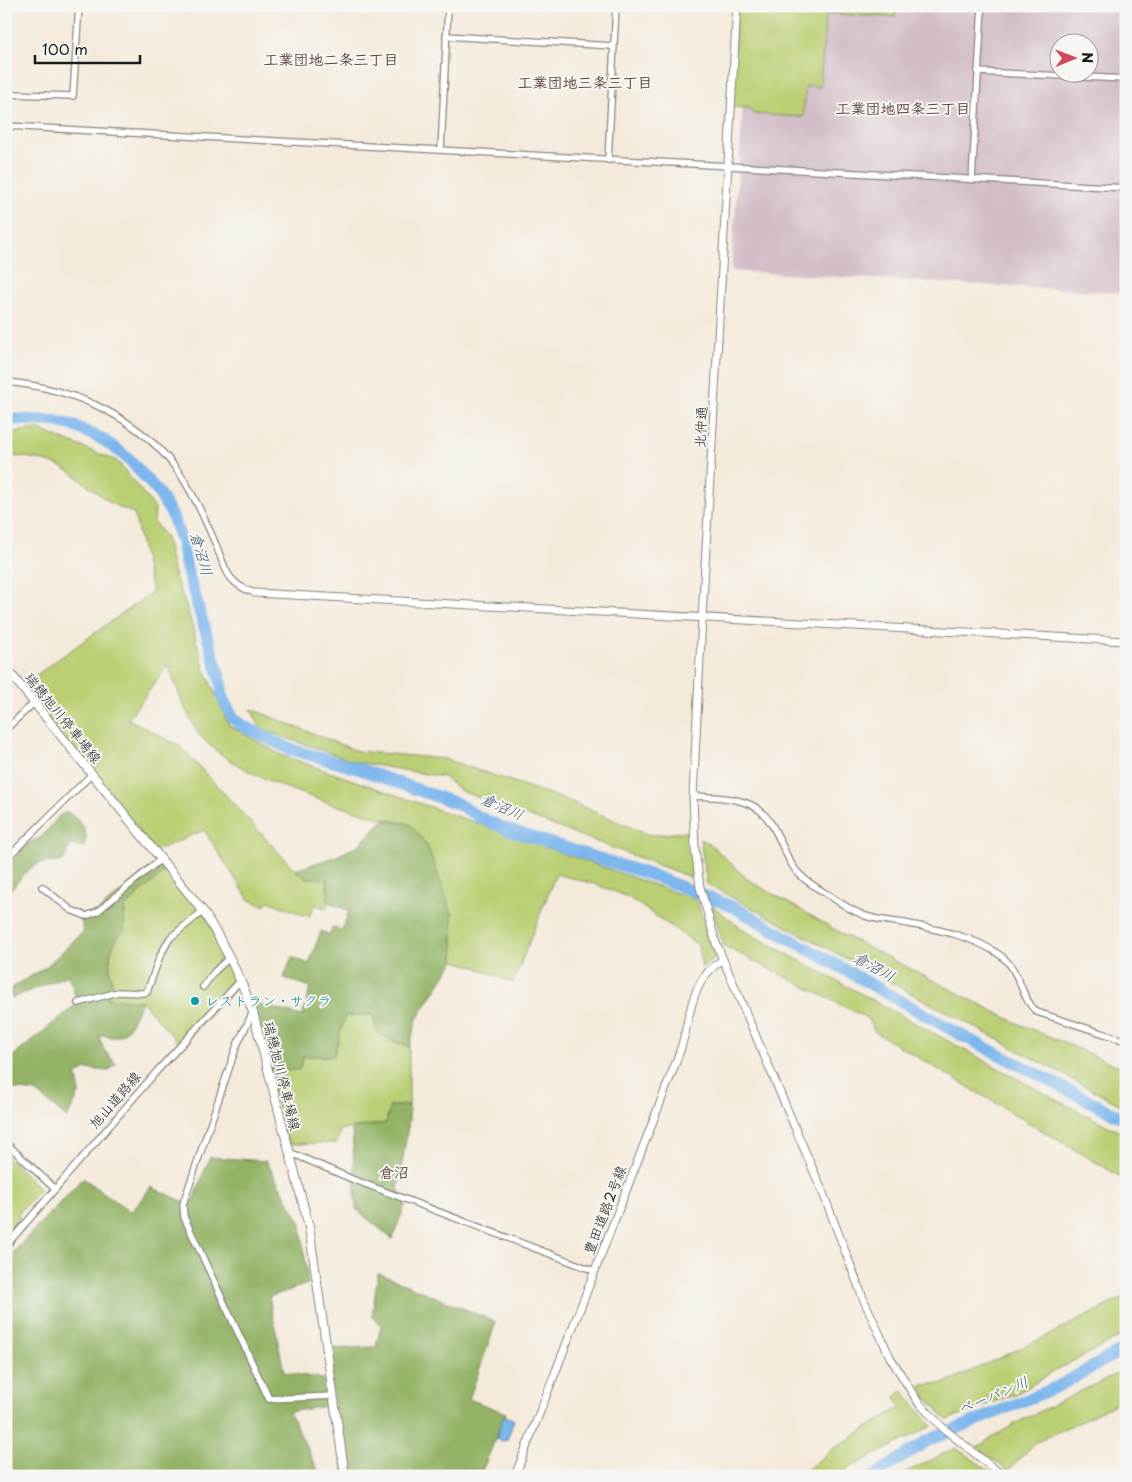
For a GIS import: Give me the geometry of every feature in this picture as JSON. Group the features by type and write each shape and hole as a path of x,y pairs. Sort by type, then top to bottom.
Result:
{"main road":[{"name":"瑞穂旭川停車場線","path":"6,668 203,911 241,980 253,1012 309,1228 345,1476"}],"street":[{"path":"79,6 73,96 10,94 7,126 1126,188"},
{"path":"441,150 448,6"},
{"path":"608,160 616,6"},
{"name":"北仲通","path":"737,6 693,796 695,849 700,887 722,960 823,1193 863,1298 890,1358 920,1403 943,1428 1002,1476"},
{"path":"972,180 982,6"},
{"path":"446,36 614,46"},
{"path":"978,72 1126,79"},
{"path":"6,382 49,387 76,397 136,428 157,445 188,487 229,576 245,590 255,593 1126,641"},
{"path":"6,729 34,703"},
{"path":"6,859 92,774"},
{"path":"693,796 739,800 752,804 771,824 793,867 802,877 828,895 863,915 948,933 981,944 999,954 1009,964 1019,979 1031,1007 1037,1012 1126,1041"},
{"path":"42,887 71,910 86,916 96,912 161,859"},
{"path":"78,1003 118,992 146,992 160,956 170,938 203,911"},
{"path":"203,987 214,972 230,957"},
{"name":"豊田道路2号線","path":"515,1476 671,1075 684,1039 696,988 706,974 722,960"},
{"name":"旭山道路線","path":"6,1246 157,1071 241,980"},
{"path":"253,1012 237,1045 184,1204 184,1217 270,1399 333,1396"},
{"path":"6,1143 55,1189"},
{"path":"289,1152 352,1179 595,1271"}],"shaded area":[{"path":"750,6 1126,6 1126,293 731,271"}],"green space":[{"path":"737,6 896,6 895,17 826,14 820,87 806,86 803,117 754,114 749,108 731,107"},
{"path":"37,429 117,461 155,508 154,522 166,538 174,575 187,608 204,668 229,725 281,755 697,900 715,958 702,968 698,945 628,897 595,884 556,874 513,983 473,966 454,961 452,913 410,824 369,815 281,786 250,772 221,754 207,743 195,727 184,706 168,665 128,719 180,746 295,870 306,878 327,879 328,902 326,909 315,904 309,917 268,901 265,906 249,900 204,830 155,851 21,686 152,592 134,513 106,500 78,477 63,468 30,458 6,457 6,433"},
{"path":"251,709 357,751 445,759 567,800 649,835 687,832 691,834 693,878 461,791 444,777 356,762 261,729"},
{"path":"68,812 80,823 85,831 86,841 84,847 70,845 64,860 35,865 6,894 6,867 29,843 42,837 60,815"},
{"path":"383,820 410,824 427,845 452,913 454,961 417,1019 409,1047 377,1033 373,1015 345,1016 334,1056 304,1056 299,1070 268,1069 249,1002 302,1016 311,987 284,978 292,957 309,964 321,931 330,935 332,927 342,930 349,911 328,902 327,879 306,878 295,870 337,856 359,845"},
{"path":"700,839 710,844 747,879 846,936 1017,1023 1126,1069 1126,1108 707,884"},
{"path":"161,859 168,868 125,907 124,931 115,943 110,956 113,985 107,998 142,1001 132,1022 124,1033 118,1036 103,1035 99,1037 104,1050 116,1064 109,1071 87,1069 76,1074 80,1092 67,1118 36,1092 14,1089 6,1081 6,1062 78,1003 68,975 12,998 10,989 47,966 84,931 79,915 97,912"},
{"path":"168,868 203,911 241,980 181,1046 142,1001 107,998 113,985 110,956 115,942 124,930 125,907"},
{"path":"711,905 745,931 1053,1098 1126,1135 1126,1180 875,1032 867,1018 724,946"},
{"path":"373,1015 391,1041 409,1047 409,1105 390,1106 386,1123 340,1130 337,1143 287,1144 268,1069 299,1069 304,1056 334,1056 344,1016"},
{"path":"409,1105 409,1120 398,1189 406,1203 392,1239 356,1209 352,1128 386,1123 390,1106"},
{"path":"6,1155 40,1189 17,1215 24,1222 6,1241"},
{"path":"210,1157 266,1161 301,1224 308,1284 269,1297 284,1372 323,1379 326,1406 289,1412 321,1476 6,1476 6,1260 83,1178 131,1212 151,1187 191,1205"},
{"path":"378,1273 496,1322 469,1399 506,1413 480,1476 345,1476 326,1349 376,1347 381,1326 372,1316"},
{"path":"1126,1296 1126,1334 1056,1370 1020,1392 947,1420 919,1390 923,1385 945,1383 1051,1334"},
{"path":"1126,1369 1126,1399 1035,1443 1008,1471 977,1447 1016,1423"},
{"path":"902,1390 932,1426 851,1467 841,1476 799,1476 834,1448 901,1407 895,1397"},
{"path":"956,1448 997,1476 898,1476"}],"water":[{"path":"506,1416 514,1420 507,1440 502,1441 496,1438 503,1417"}],"waterway":[{"name":"倉沼川","path":"6,419 55,421 72,425 104,440 129,459 158,492 172,515 181,540 187,571 220,678 223,699 233,718 243,726 290,749 359,769 458,804 479,817 506,829 654,876 733,907 963,1036 1126,1120"},
{"name":"ペーパン川","path":"874,1476 927,1441 1057,1387 1126,1348"}],"place":[{"name":"レストラン・サクラ","path":"195,1001"}],"district":[{"name":"工業団地二条三丁目","path":"331,60"},
{"name":"工業団地三条三丁目","path":"585,83"},
{"name":"工業団地四条三丁目","path":"903,109"},
{"name":"倉沼","path":"394,1173"}]}
